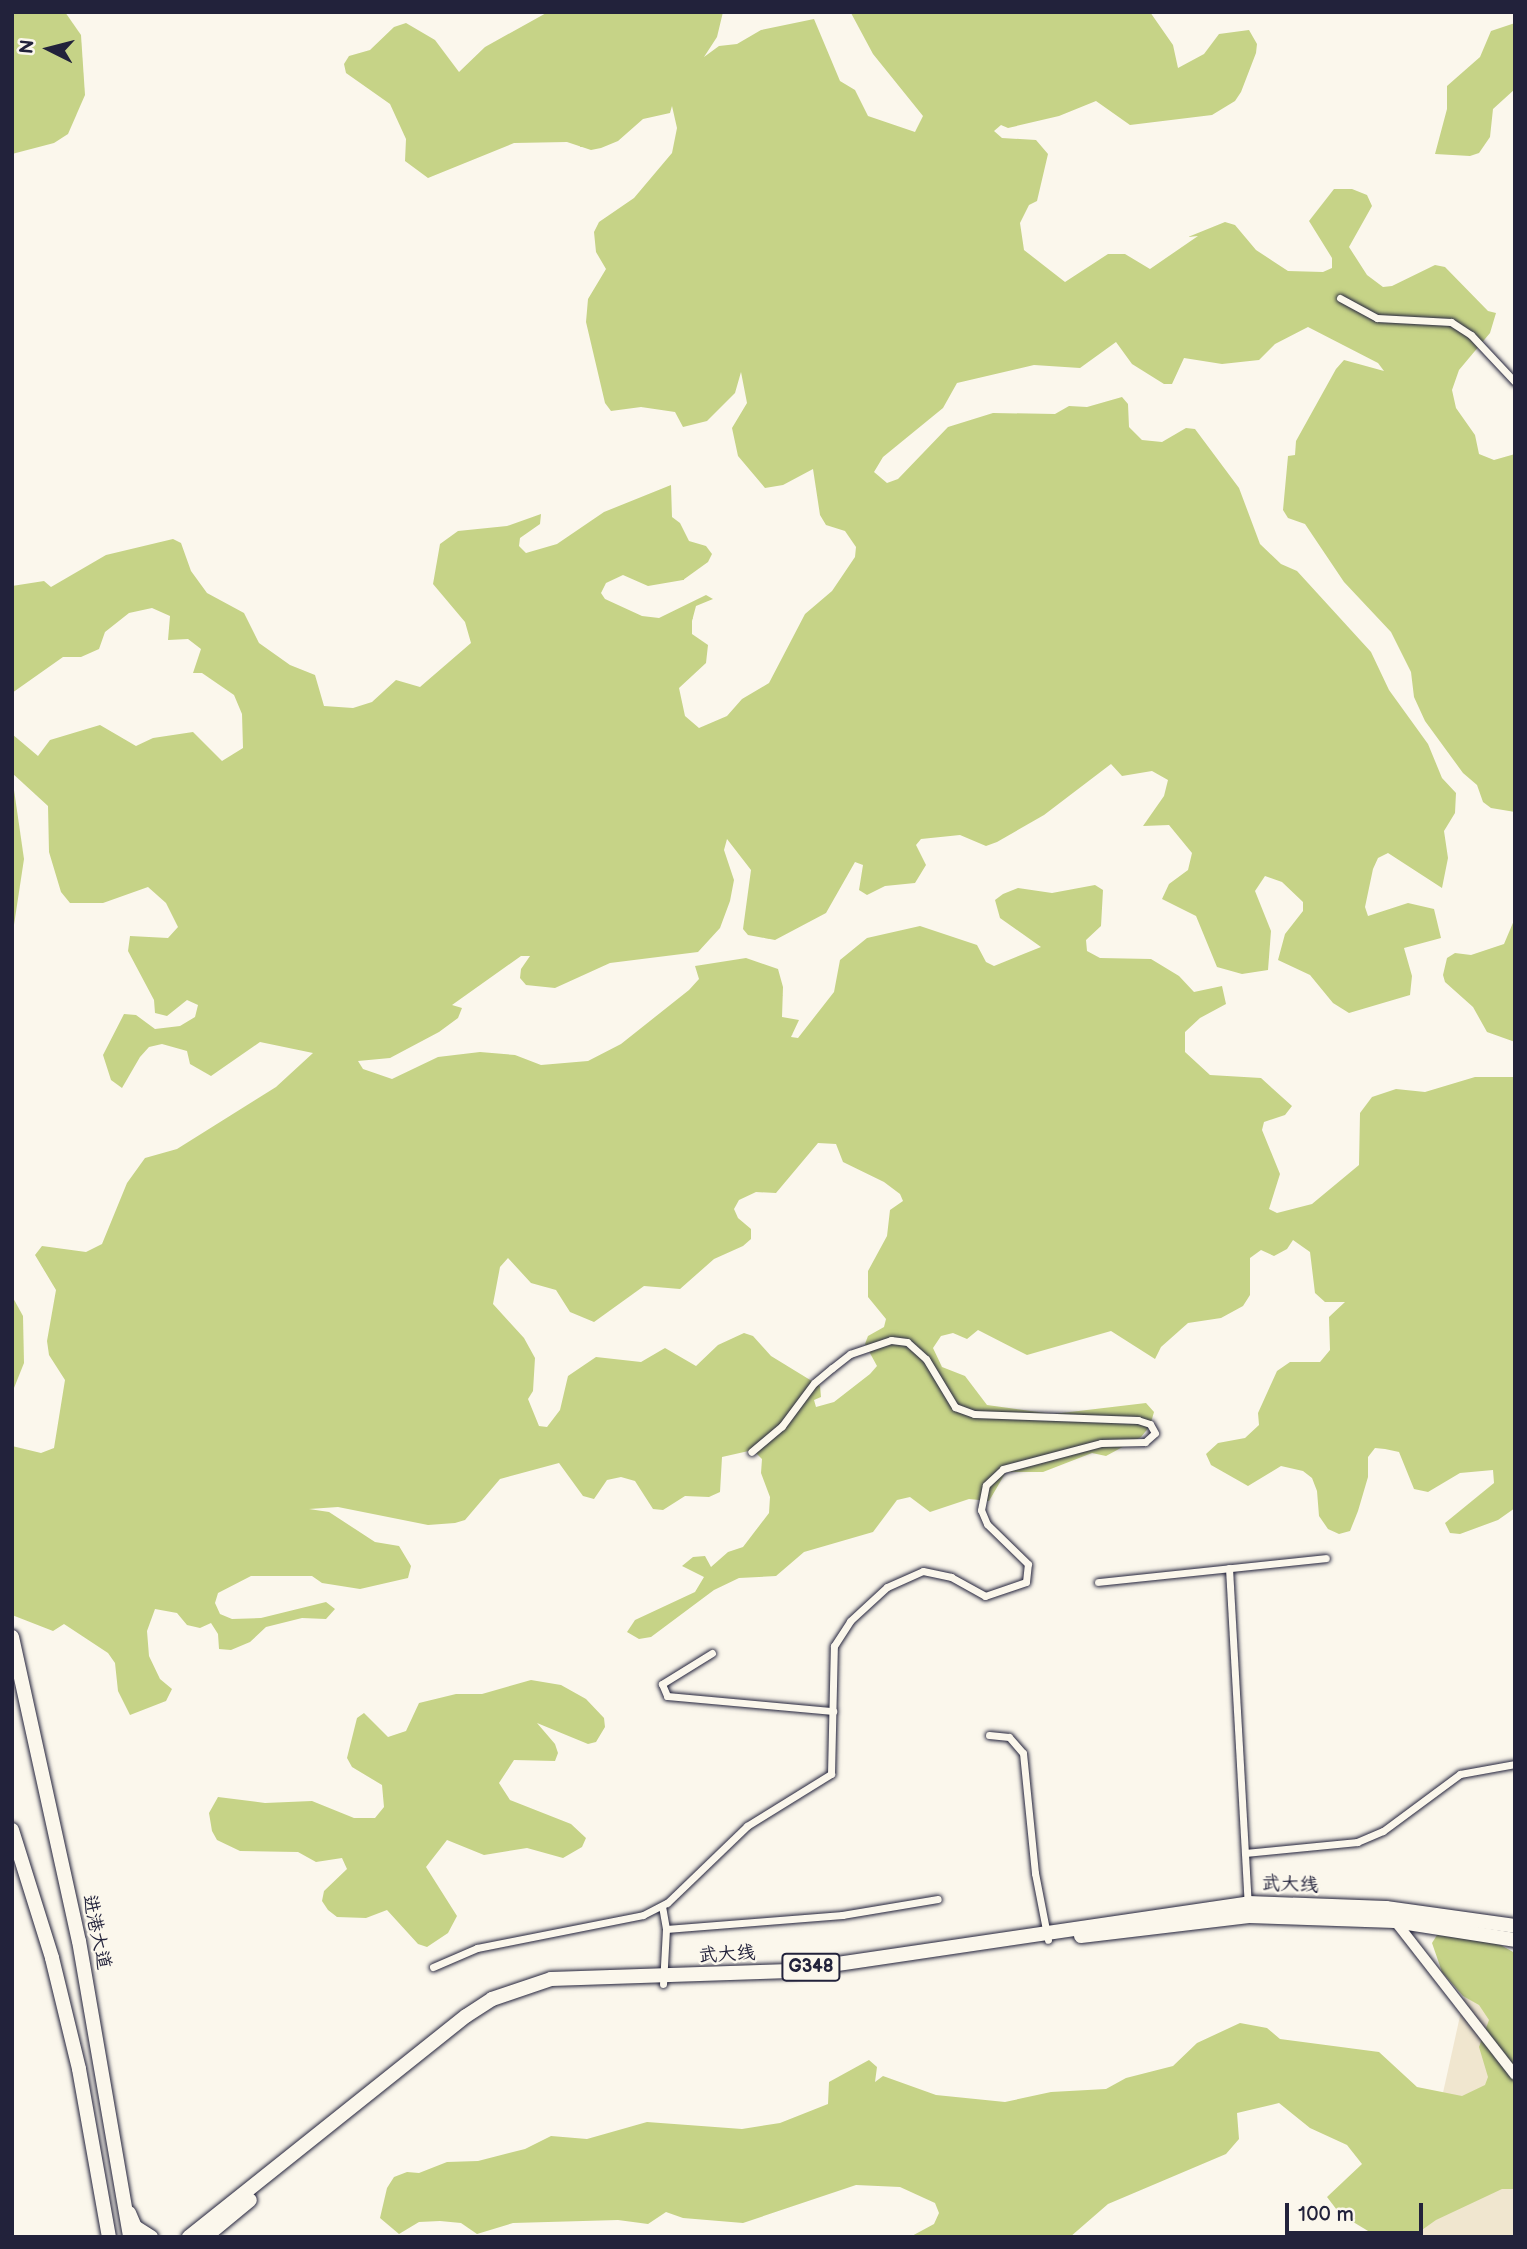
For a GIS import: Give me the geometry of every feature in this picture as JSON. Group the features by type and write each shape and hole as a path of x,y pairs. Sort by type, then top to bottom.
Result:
{"highway":[{"name":"进港大道","path":"12,1637 79,1941 130,2237"},
{"path":"12,1830 51,1958 79,2069 109,2237"},
{"name":"武大线","path":"205,2237 495,2007 552,1985 663,1981 790,1971 1249,1909 1386,1908 1515,1926"},
{"name":"武大线","path":"1249,1909 1395,1921 1515,1940"},
{"name":"武大线","path":"188,2237 492,1999 551,1979 663,1981"},
{"path":"125,2206 135,2227 151,2237"}],"street":[{"path":"1340,298 1377,318 1451,322 1471,335 1515,382"},
{"path":"433,1966 477,1948 595,1926 662,1906 747,1826 825,1781 831,1774 834,1646 839,1634 887,1587 923,1571 951,1577 985,1596 1026,1582 1028,1564 987,1524 981,1510 986,1485 1003,1469 1101,1443 1145,1442 1153,1438 1154,1428 1138,1420 974,1414 954,1407 926,1359 907,1342 891,1340 850,1354 832,1368 814,1383 782,1426 751,1452"},
{"path":"1098,1582 1326,1558"},
{"path":"1229,1568 1249,1909"},
{"path":"712,1653 662,1684 667,1696 833,1711"},
{"path":"989,1735 1009,1737 1023,1753 1035,1873 1047,1936"},
{"path":"1245,1853 1357,1842 1383,1830 1460,1774 1515,1764"},
{"path":"666,1929 842,1915 938,1899"},
{"path":"662,1906 666,1929 663,1981"},
{"path":"1386,1908 1515,2075"}],"shaded area":[{"path":"1472,1962 1515,2014 1515,2237 1411,2237"}],"green space":[{"path":"12,12 65,12 81,35 85,95 68,134 54,143 12,154"},
{"path":"548,12 723,12 717,37 704,57 719,46 737,44 761,30 814,19 840,81 855,90 868,116 915,132 923,116 873,54 851,13 1150,12 1173,45 1178,68 1204,54 1219,34 1249,30 1257,44 1256,53 1241,92 1235,101 1212,115 1130,125 1096,101 1059,116 1008,128 1001,125 994,131 1002,138 1036,140 1048,154 1037,201 1029,205 1020,223 1024,250 1065,282 1108,254 1125,254 1150,269 1198,236 1188,237 1225,222 1235,225 1256,250 1288,271 1323,272 1332,268 1332,258 1309,221 1334,189 1352,189 1367,195 1372,206 1349,247 1367,275 1383,287 1392,286 1435,265 1445,267 1488,311 1496,313 1490,333 1459,370 1452,390 1456,408 1475,435 1479,454 1494,460 1515,454 1515,812 1491,808 1483,802 1477,785 1463,773 1425,721 1414,697 1411,672 1391,632 1344,582 1305,524 1288,518 1283,510 1288,456 1295,455 1296,441 1336,369 1344,360 1384,371 1378,363 1308,327 1275,344 1259,360 1222,364 1184,358 1172,384 1164,384 1132,364 1116,342 1080,368 1034,365 957,383 943,408 883,457 874,472 887,483 898,479 948,427 993,413 1055,414 1069,406 1087,407 1122,397 1128,404 1129,427 1142,440 1162,442 1186,428 1195,429 1239,488 1260,544 1281,564 1297,571 1371,652 1389,690 1428,744 1442,778 1456,793 1455,813 1444,831 1448,858 1442,888 1388,853 1378,858 1373,869 1365,907 1368,916 1408,903 1434,909 1441,938 1404,948 1412,976 1410,995 1349,1013 1333,1003 1310,975 1278,960 1285,934 1303,911 1303,902 1282,882 1265,876 1255,891 1271,931 1268,970 1242,974 1217,967 1196,916 1162,899 1169,884 1188,870 1192,853 1169,825 1143,826 1164,796 1168,780 1152,771 1122,776 1111,764 1044,815 997,842 986,846 960,835 921,839 916,845 926,865 915,883 885,886 867,895 859,890 863,865 855,862 826,913 775,940 748,935 743,929 751,870 727,839 724,850 734,880 730,901 720,928 698,952 610,963 555,988 526,985 520,978 521,969 530,956 521,956 452,1005 462,1008 458,1018 439,1032 390,1058 358,1061 363,1069 392,1079 438,1057 480,1052 515,1055 541,1065 588,1061 621,1044 689,990 699,979 695,966 746,958 778,969 783,987 782,1017 799,1020 791,1037 798,1038 834,992 840,960 867,938 920,926 977,945 986,962 994,966 1041,947 1000,918 995,900 1018,888 1052,893 1095,885 1103,890 1101,926 1086,940 1087,951 1100,958 1151,959 1179,976 1194,992 1222,986 1226,1004 1200,1018 1185,1032 1185,1052 1210,1075 1261,1078 1292,1106 1285,1115 1264,1122 1262,1130 1280,1174 1269,1209 1277,1213 1312,1204 1359,1165 1360,1113 1372,1097 1396,1089 1425,1092 1475,1077 1515,1077 1515,1508 1498,1520 1460,1534 1450,1533 1445,1523 1494,1483 1493,1470 1460,1473 1428,1492 1414,1489 1399,1452 1385,1449 1375,1448 1368,1457 1368,1477 1358,1511 1350,1531 1339,1534 1328,1529 1319,1516 1317,1491 1312,1478 1303,1471 1281,1466 1248,1486 1211,1465 1206,1454 1218,1443 1245,1438 1259,1425 1258,1413 1277,1371 1290,1362 1320,1362 1330,1350 1329,1317 1345,1302 1325,1302 1315,1293 1310,1252 1293,1240 1287,1249 1274,1256 1261,1250 1250,1258 1250,1295 1243,1306 1221,1318 1188,1323 1161,1347 1155,1359 1111,1331 1027,1355 978,1330 967,1339 953,1333 941,1336 933,1348 942,1367 965,1376 987,1405 1053,1414 1146,1403 1154,1412 1150,1426 1141,1437 1106,1456 1092,1453 1043,1472 1006,1472 989,1501 969,1499 930,1512 910,1497 897,1500 873,1532 804,1552 776,1576 739,1578 714,1590 651,1637 639,1639 627,1632 635,1620 695,1592 704,1577 682,1566 693,1557 705,1556 711,1567 728,1552 743,1547 769,1513 770,1497 761,1473 762,1459 753,1450 722,1457 720,1492 709,1497 685,1496 663,1510 653,1509 635,1481 621,1477 607,1480 594,1499 583,1496 559,1463 500,1479 465,1520 455,1523 428,1525 338,1507 309,1509 329,1512 375,1542 399,1546 411,1566 408,1578 360,1589 322,1583 312,1576 251,1576 218,1593 215,1603 220,1614 232,1619 261,1618 326,1602 335,1609 326,1619 302,1618 266,1627 250,1642 231,1650 219,1649 218,1634 211,1623 200,1628 187,1625 177,1613 155,1609 147,1631 149,1656 160,1679 172,1689 166,1701 130,1715 118,1691 115,1663 108,1653 64,1624 53,1631 12,1615 12,1446 41,1453 54,1448 65,1380 49,1355 47,1341 56,1290 35,1255 42,1246 86,1252 102,1244 127,1183 145,1158 177,1149 276,1087 313,1053 260,1042 211,1076 190,1064 187,1051 162,1044 149,1047 122,1088 111,1080 103,1055 124,1014 136,1015 155,1029 180,1026 195,1017 198,1005 187,1000 167,1016 155,1013 154,1000 128,951 130,936 168,938 178,927 166,903 148,887 103,903 70,903 61,892 49,852 48,806 12,773 12,734 38,756 50,740 100,725 136,746 153,738 193,732 222,761 243,748 242,714 234,695 202,673 193,673 201,649 188,639 168,640 170,616 152,608 129,613 105,632 99,649 81,657 63,657 12,693 12,586 44,581 51,587 106,555 173,539 181,543 191,571 207,593 244,613 259,643 290,665 315,675 324,706 353,708 372,702 396,680 420,687 471,643 465,622 433,584 440,544 458,531 507,526 541,514 540,524 520,538 519,546 526,553 557,544 604,512 671,485 672,517 680,523 689,541 706,546 712,554 708,562 683,580 648,586 623,575 606,583 601,593 605,599 642,616 659,618 706,595 713,599 696,606 692,621 692,634 708,645 706,663 679,688 685,716 699,728 727,716 742,699 769,683 805,614 832,591 855,557 856,547 845,531 826,525 820,515 813,469 783,485 765,488 738,456 732,428 747,403 741,372 735,393 707,421 683,427 675,412 641,407 611,411 605,403 586,322 588,299 606,269 596,252 594,232 599,222 634,198 672,153 677,128 672,106 670,113 643,119 618,141 601,148 591,150 567,142 514,143 428,178 405,161 406,139 390,104 346,73 344,64 349,56 370,50 394,27 406,23 435,40 459,72 485,47","holes":["818,1143 836,1144 843,1162 884,1182 900,1194 903,1201 890,1210 887,1236 868,1271 868,1297 886,1319 884,1327 868,1336 865,1344 877,1366 870,1374 834,1402 816,1407 814,1400 821,1397 820,1386 771,1356 753,1336 744,1333 718,1345 696,1366 665,1348 641,1362 596,1357 568,1376 560,1410 547,1427 539,1426 528,1399 533,1391 535,1358 524,1338 493,1304 500,1267 508,1258 531,1283 556,1290 570,1312 594,1322 644,1286 680,1289 714,1259 743,1246 751,1239 751,1229 738,1218 734,1209 739,1200 756,1192 776,1193"]},
{"path":"1515,23 1515,89 1493,109 1490,137 1479,153 1470,156 1435,154 1447,109 1447,86 1480,57 1491,31"},
{"path":"12,776 24,859 12,938"},
{"path":"1515,918 1515,1042 1487,1032 1473,1007 1445,982 1443,975 1447,958 1455,953 1471,955 1504,944"},
{"path":"12,1296 23,1316 24,1363 12,1393"},
{"path":"531,1680 561,1685 586,1699 604,1718 605,1727 596,1742 588,1744 537,1723 555,1744 558,1753 555,1761 514,1760 499,1783 510,1800 571,1824 586,1838 582,1847 563,1858 527,1848 484,1855 447,1840 426,1867 457,1916 448,1933 427,1947 418,1944 387,1910 366,1918 337,1917 328,1910 322,1901 324,1891 347,1869 342,1858 316,1862 298,1852 240,1851 217,1840 212,1831 209,1813 218,1797 265,1803 312,1801 354,1818 375,1818 384,1807 382,1785 352,1767 347,1758 357,1718 364,1713 388,1737 406,1731 419,1703 456,1694 482,1694"},
{"path":"1437,1935 1497,1943 1515,1953 1515,2189 1502,2189 1436,2220 1412,2237 1378,2237 1340,2214 1327,2197 1362,2164 1347,2145 1310,2128 1279,2103 1237,2113 1239,2139 1226,2154 1108,2204 1070,2237 910,2237 934,2224 939,2213 935,2203 900,2187 856,2185 743,2223 683,2218 666,2212 648,2224 618,2220 513,2223 477,2234 461,2223 440,2221 419,2222 399,2234 380,2218 387,2188 394,2177 407,2172 419,2173 447,2162 478,2161 525,2149 551,2136 587,2139 647,2122 742,2129 780,2123 828,2104 829,2082 869,2060 877,2067 875,2082 883,2076 936,2095 1005,2102 1051,2092 1106,2089 1126,2078 1173,2066 1197,2043 1240,2023 1267,2028 1280,2039 1379,2052 1417,2087 1462,2096 1485,2085 1488,2077 1479,2047 1489,2020 1479,2005 1463,1996 1442,1972 1432,1943"}]}
